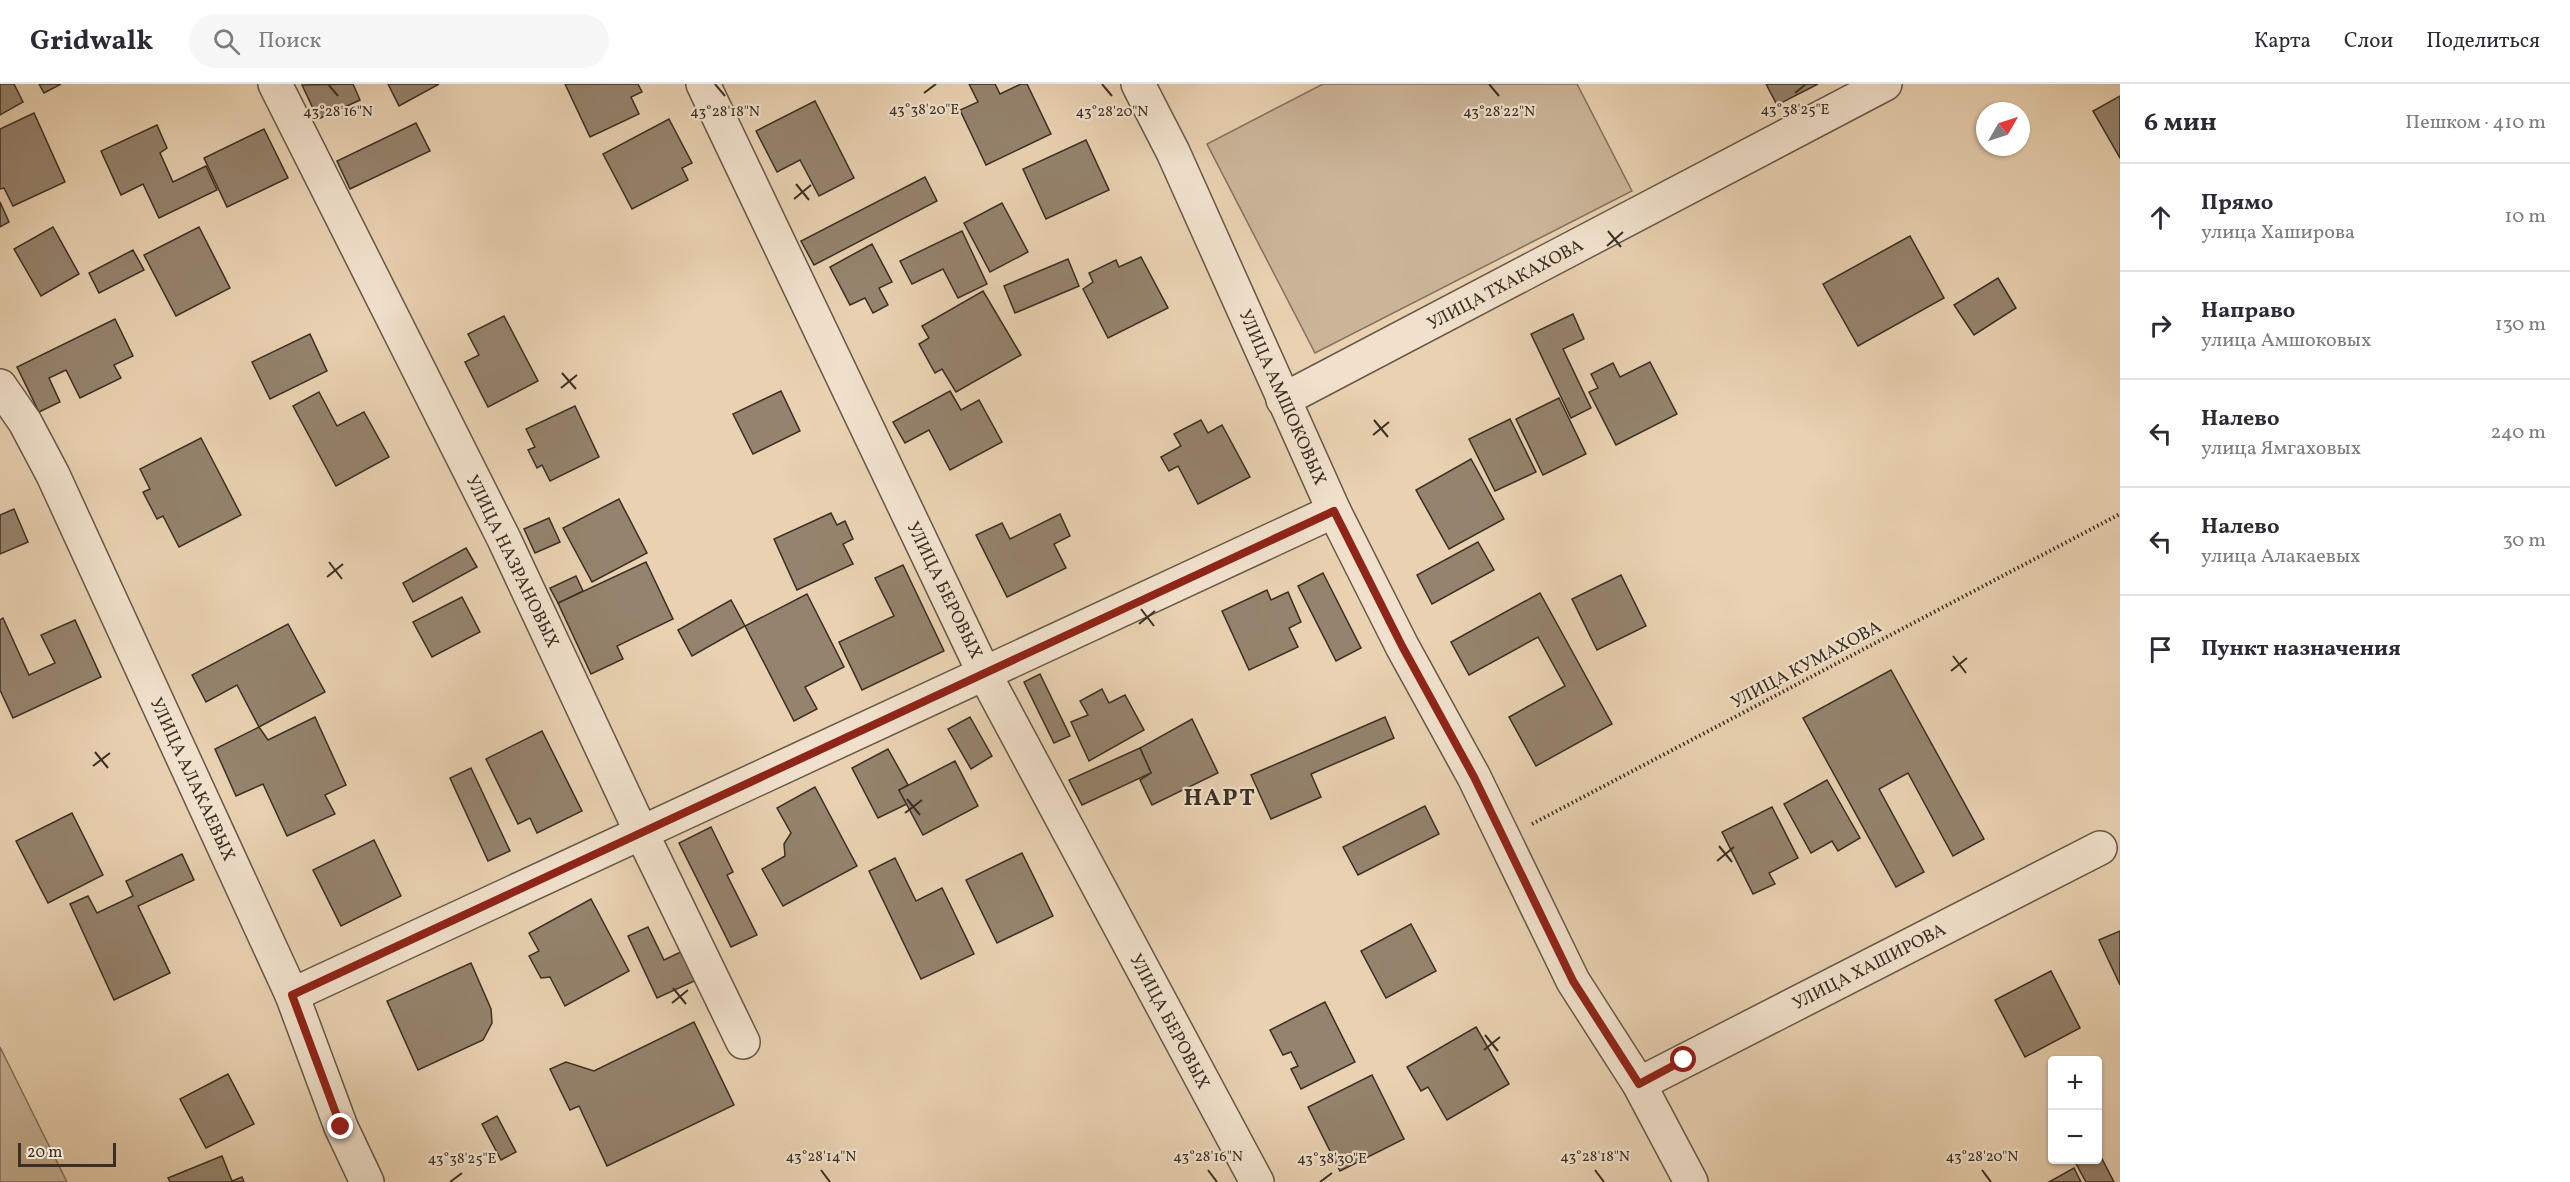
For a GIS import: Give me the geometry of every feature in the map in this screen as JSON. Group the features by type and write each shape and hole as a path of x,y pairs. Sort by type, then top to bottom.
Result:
{"street":[{"name":"УЛИЦА НАЗРАНОВЫХ","path":"275,84 504,539 642,834 743,1042"},
{"name":"УЛИЦА БЕРОВЫХ","path":"703,84 984,673 1257,1182"},
{"name":"УЛИЦА АМШОКОВЫХ","path":"1138,84 1173,152 1334,511 1402,646 1474,777 1573,981 1639,1084 1690,1182"},
{"name":"УЛИЦА ТХАКАХОВА","path":"1283,400 1885,84"},
{"name":"УЛИЦА АЛАКАЕВЫХ","path":"0,386 25,422 53,475 292,995 341,1127 367,1182"},
{"path":"292,995 1334,511"},
{"name":"УЛИЦА ХАШИРОВА","path":"1639,1084 2100,848"}],"path":[{"name":"УЛИЦА КУМАХОВА","path":"1504,839 2120,514"}],"shaded area":[{"path":"1323,84 1577,84 1632,191 1315,353 1207,144"},
{"path":"0,1047 67,1182 0,1182"}],"building":[{"path":"0,84 14,84 23,102 0,115"},
{"path":"39,84 61,84 44,93"},
{"path":"353,84 360,100 318,119 302,85"},
{"path":"388,84 439,84 399,106"},
{"path":"565,84 638,84 642,92 631,97 639,114 590,137"},
{"path":"969,84 995,84 1000,94 1021,84 1027,84 1051,134 986,165 960,110 978,102"},
{"path":"1766,84 1818,84 1777,105"},
{"path":"2120,96 2120,158 2093,111"},
{"path":"815,101 854,178 819,196 800,160 777,172 756,131"},
{"path":"34,113 65,182 13,206 4,188 0,189 0,129"},
{"path":"669,119 692,163 682,168 688,180 632,209 603,154"},
{"path":"416,123 430,151 350,189 337,161"},
{"path":"157,125 167,148 160,153 173,182 206,166 217,190 159,218 143,184 121,195 101,151"},
{"path":"264,129 288,178 227,207 204,158"},
{"path":"1086,140 1109,190 1046,219 1023,169"},
{"path":"925,177 937,201 814,265 801,241"},
{"path":"0,202 9,222 0,227"},
{"path":"1002,203 1028,252 990,272 964,223"},
{"path":"53,227 79,274 41,296 14,249"},
{"path":"199,227 230,288 176,316 144,255"},
{"path":"962,231 987,284 958,298 943,269 912,284 900,261"},
{"path":"1910,236 1944,298 1858,346 1823,284"},
{"path":"872,244 892,282 879,288 888,305 873,313 865,298 850,305 830,267"},
{"path":"133,250 144,270 99,293 89,273"},
{"path":"1141,257 1168,308 1108,338 1083,289 1093,282 1089,273 1116,260 1119,267"},
{"path":"1068,259 1079,286 1015,313 1004,286"},
{"path":"1998,278 2016,308 1974,335 1954,305"},
{"path":"983,291 1021,355 956,392 942,369 935,373 919,344 929,338 922,326"},
{"path":"1573,314 1584,339 1563,349 1591,408 1571,418 1531,334"},
{"path":"504,316 538,381 488,407 465,362 479,355 468,334"},
{"path":"115,319 133,356 114,365 121,378 80,398 66,370 49,378 60,402 39,412 17,367"},
{"path":"310,334 327,371 270,399 252,362"},
{"path":"1650,362 1677,414 1616,445 1589,392 1598,388 1591,374 1613,363 1620,377"},
{"path":"781,391 800,431 753,454 733,414"},
{"path":"950,391 961,410 979,400 1002,442 950,470 929,430 905,443 893,422"},
{"path":"319,392 337,426 364,412 389,457 336,486 293,406"},
{"path":"1559,398 1586,454 1543,475 1516,419"},
{"path":"575,406 599,457 550,481 542,465 537,468 528,450 535,447 526,429"},
{"path":"1510,419 1536,472 1495,491 1469,439"},
{"path":"1201,420 1208,433 1222,425 1250,477 1198,504 1178,466 1169,471 1161,457 1181,446 1174,434"},
{"path":"201,438 241,515 179,547 163,516 157,519 143,492 150,489 140,469"},
{"path":"1471,459 1504,519 1449,549 1416,490"},
{"path":"619,499 647,553 592,582 563,528"},
{"path":"14,509 28,542 0,554 0,515"},
{"path":"831,513 837,525 845,521 853,539 843,544 853,564 797,590 774,539"},
{"path":"1060,514 1070,536 1054,544 1066,568 1007,597 976,535 1002,523 1010,539"},
{"path":"549,518 560,542 535,553 524,529"},
{"path":"1478,542 1494,570 1432,604 1417,575"},
{"path":"466,548 477,567 413,602 403,583"},
{"path":"646,562 673,619 617,646 623,659 591,674 558,603"},
{"path":"903,565 944,651 862,690 839,642 894,616 875,578"},
{"path":"1323,573 1361,648 1336,661 1298,586"},
{"path":"1621,575 1646,626 1597,650 1572,599"},
{"path":"576,576 583,591 558,603 550,588"},
{"path":"1267,590 1271,600 1288,592 1301,622 1289,628 1298,647 1249,670 1222,611"},
{"path":"1540,593 1612,724 1536,766 1509,717 1565,686 1538,637 1469,675 1451,642"},
{"path":"807,594 844,667 805,687 817,709 794,721 745,626"},
{"path":"462,597 480,632 432,657 413,622"},
{"path":"731,600 745,626 692,656 678,630"},
{"path":"3,618 29,675 55,663 41,635 75,620 101,677 13,718 0,690 0,620"},
{"path":"288,624 325,692 259,727 237,685 206,702 192,675"},
{"path":"1891,670 1984,839 1953,856 1908,773 1879,789 1924,872 1896,887 1803,718"},
{"path":"1040,674 1070,736 1054,743 1024,682"},
{"path":"1102,689 1109,703 1125,695 1144,730 1089,761 1071,722 1088,715 1080,701"},
{"path":"315,717 346,785 325,795 335,814 287,836 263,784 236,796 215,749 259,727 268,740"},
{"path":"970,717 992,756 971,769 948,729"},
{"path":"1385,717 1394,738 1311,774 1321,797 1271,819 1251,775"},
{"path":"1192,719 1218,773 1152,805 1140,780 1151,773 1140,748"},
{"path":"542,731 582,811 537,833 530,818 518,824 486,759"},
{"path":"1140,748 1151,773 1082,805 1069,780"},
{"path":"888,749 908,785 899,790 907,804 878,818 852,768"},
{"path":"955,761 978,806 923,835 899,790"},
{"path":"471,768 510,851 488,861 450,778"},
{"path":"1827,780 1860,838 1838,851 1832,841 1811,853 1784,804"},
{"path":"815,787 857,866 783,906 762,869 785,856 784,844 791,833 777,808"},
{"path":"1425,806 1439,834 1358,875 1343,847"},
{"path":"1772,807 1798,858 1769,873 1775,884 1753,894 1722,832"},
{"path":"72,813 103,875 48,903 16,841"},
{"path":"711,827 733,872 727,875 757,935 731,947 679,843"},
{"path":"374,840 401,896 341,926 313,870"},
{"path":"1022,853 1053,916 997,943 966,880"},
{"path":"182,854 194,880 138,906 170,973 114,1000 70,904 88,896 97,913 133,896 126,881"},
{"path":"895,858 916,901 942,888 974,954 921,979 869,871"},
{"path":"591,899 629,971 565,1006 550,977 541,978 529,956 539,951 529,933"},
{"path":"1411,924 1436,971 1386,998 1361,951"},
{"path":"648,927 664,960 687,949 701,978 657,998 628,936"},
{"path":"2120,931 2120,985 2099,940"},
{"path":"471,963 491,1009 492,1023 483,1040 418,1070 387,1001"},
{"path":"2051,971 2080,1028 2025,1057 1995,1000"},
{"path":"1325,1002 1355,1062 1301,1089 1291,1069 1298,1066 1291,1052 1283,1055 1270,1030"},
{"path":"694,1022 734,1105 607,1166 579,1106 570,1110 550,1069 566,1062 594,1071"},
{"path":"1476,1027 1509,1084 1447,1120 1428,1087 1421,1091 1407,1067"},
{"path":"228,1074 254,1124 206,1148 180,1099"},
{"path":"1372,1075 1404,1139 1340,1171 1308,1107"},
{"path":"497,1116 516,1152 501,1160 482,1124"},
{"path":"222,1156 232,1181 242,1177 244,1182 170,1182 168,1178"},
{"path":"2102,1159 2114,1182 2086,1182 2076,1164 2102,1164"},
{"path":"2074,1168 2081,1182 2049,1182"}],"district":[{"name":"НАРТ","path":"1220,797"}],"route":[{"path":"341,1127 292,995 1334,511 1402,646 1474,777 1573,981 1639,1084 1684,1060"}]}
